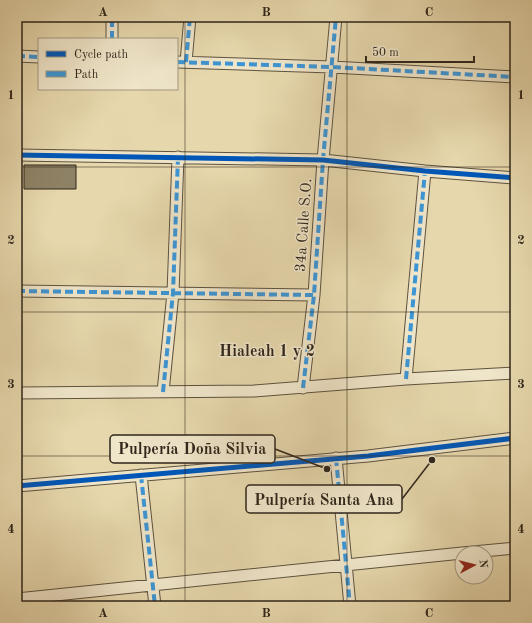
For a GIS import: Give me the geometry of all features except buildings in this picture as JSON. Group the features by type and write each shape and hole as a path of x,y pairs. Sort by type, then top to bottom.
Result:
{"street":[{"path":"112,17 112,38"},
{"path":"190,17 182,62 332,67 515,77"},
{"name":"34a Calle S.O.","path":"303,388 314,295 323,160 336,17"},
{"path":"17,56 38,57"},
{"path":"17,155 323,160 425,172 515,178"},
{"path":"163,392 173,294 178,157"},
{"path":"406,379 425,172"},
{"path":"17,291 314,295"},
{"path":"17,393 254,391 406,379 515,373"},
{"path":"17,486 336,458 515,438"},
{"path":"336,458 350,606"},
{"path":"141,475 155,606"},
{"path":"494,550 515,548"},
{"path":"17,599 454,554"}],"marked path":[{"path":"112,17 112,38"},
{"path":"186,62 190,17"},
{"path":"303,388 314,295 323,160 336,17"},
{"path":"17,56 38,57"},
{"path":"178,62 332,67 515,77"},
{"path":"163,392 173,293 178,157"},
{"path":"406,379 425,171"},
{"path":"17,291 314,295"},
{"path":"336,458 350,606"},
{"path":"141,475 155,606"}],"cycle path":[{"path":"17,155 323,160 425,171 515,178"},
{"path":"17,486 368,456 515,438"}],"place":[{"name":"Pulpería Santa Ana","path":"432,460"},
{"name":"Pulpería Doña Silvia","path":"327,469"}],"district":[{"name":"Hialeah 1 y 2","path":"267,350"}]}
